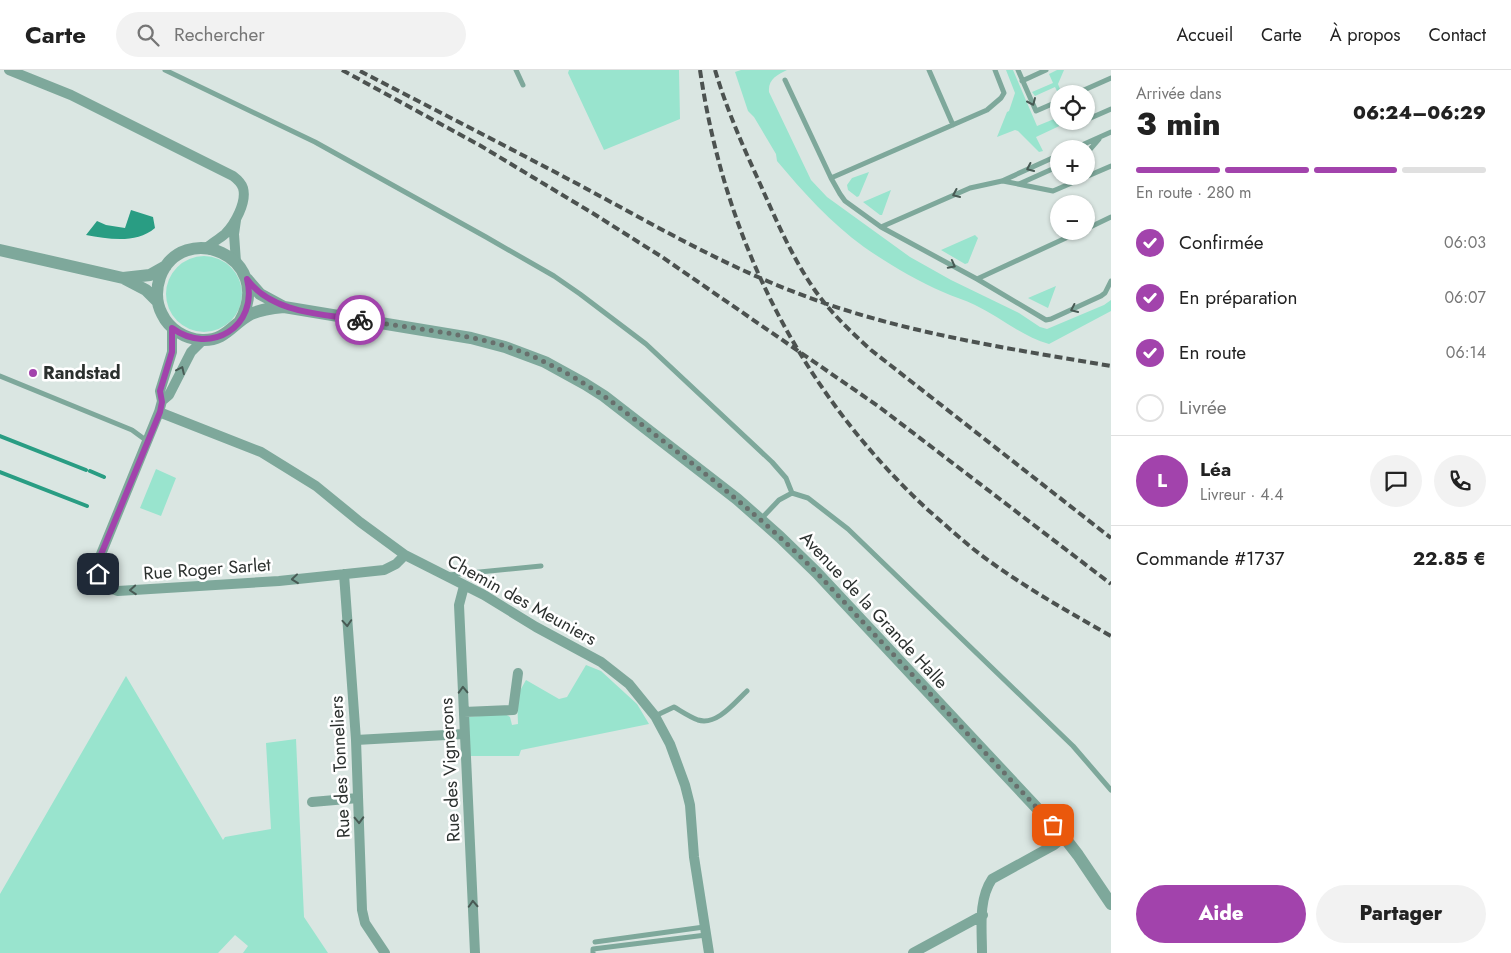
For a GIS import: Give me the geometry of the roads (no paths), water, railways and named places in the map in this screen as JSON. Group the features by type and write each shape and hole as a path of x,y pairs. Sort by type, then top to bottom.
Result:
{"street":[{"path":"9,70 72,95 233,176 240,182 243,188 242,205 237,216 226,233 206,248"},
{"path":"236,262 234,234 237,216"},
{"path":"206,248 221,252 236,262 247,279 249,299 246,311 233,329 213,339 202,340 181,334 172,328 162,315 157,301 158,283 171,260 191,249 206,248"},
{"path":"0,250 123,278 146,290 157,301"},
{"path":"123,278 150,275 166,266"},
{"name":"Avenue de la Grande Halle","path":"247,279 260,294 284,307"},
{"name":"Avenue de la Grande Halle","path":"240,321 262,310 284,307 471,338 505,346 545,362 604,396 761,519 817,573 1064,837 1096,880 1111,904"},
{"path":"161,407 160,391 172,352 172,328"},
{"path":"161,407 191,352 202,340"},
{"name":"Rue Roger Sarlet","path":"161,407 97,564 98,578 108,588 118,591 280,581 384,570 396,564 405,554"},
{"name":"Chemin des Meuniers","path":"161,407 261,452 316,486 360,522 405,554 602,662 629,684 655,716 670,744 685,785 690,805 694,857 709,953"},
{"name":"Rue des Tonneliers","path":"344,574 356,740 362,910 365,923 385,953"},
{"name":"Rue des Vignerons","path":"464,586 459,605 475,953"},
{"path":"464,712 512,710 518,673"},
{"path":"356,740 464,734"},
{"path":"312,802 358,798"},
{"path":"982,953 982,898 986,887 992,879 1054,845 1064,837"},
{"path":"913,953 983,915"}],"lane":[{"path":"165,70 315,142 486,236 580,294 646,344 772,462 786,478 792,493"},
{"path":"516,70 523,85"},
{"path":"929,70 953,125"},
{"path":"831,178 988,110 1002,98 1003,88 995,70"},
{"path":"1018,70 1036,111 1050,105"},
{"path":"1022,81 1046,70"},
{"path":"1095,85 1111,78"},
{"path":"785,80 840,194 845,201 881,227 977,279 1046,320 1101,296 1105,293 1111,281"},
{"path":"1095,116 1111,109"},
{"path":"1092,140 1111,132"},
{"path":"1095,143 1101,136"},
{"path":"881,227 970,188 1002,181 1050,159"},
{"path":"1002,181 1052,191 1111,166"},
{"path":"1019,184 1050,170"},
{"path":"1095,225 1111,217"},
{"path":"977,279 1062,240"},
{"path":"0,376 132,430 147,441"},
{"path":"761,519 779,500 792,493 808,498 848,529 1073,746 1111,790"},
{"path":"445,576 541,566"},
{"path":"655,716 674,707 696,720 710,720 718,717 748,691"},
{"path":"595,942 705,931"},
{"path":"593,953 593,949 705,931"}],"waterway":[{"path":"0,436 86,470"},
{"path":"90,471 104,477"},
{"path":"0,472 87,506"}],"railway":[{"path":"342,70 481,146 662,257 878,406 1111,584"},
{"path":"700,70 712,133 728,194 750,253 776,310 807,364 842,416 883,464 928,510 967,544 1021,583 1111,636"},
{"path":"715,70 740,138 783,234 805,276 827,306 871,350 1111,538"},
{"path":"360,71 689,244 742,270 797,293 835,307 912,328 991,345 1111,366"}],"place":[{"name":"Randstad","path":"33,373"}]}
